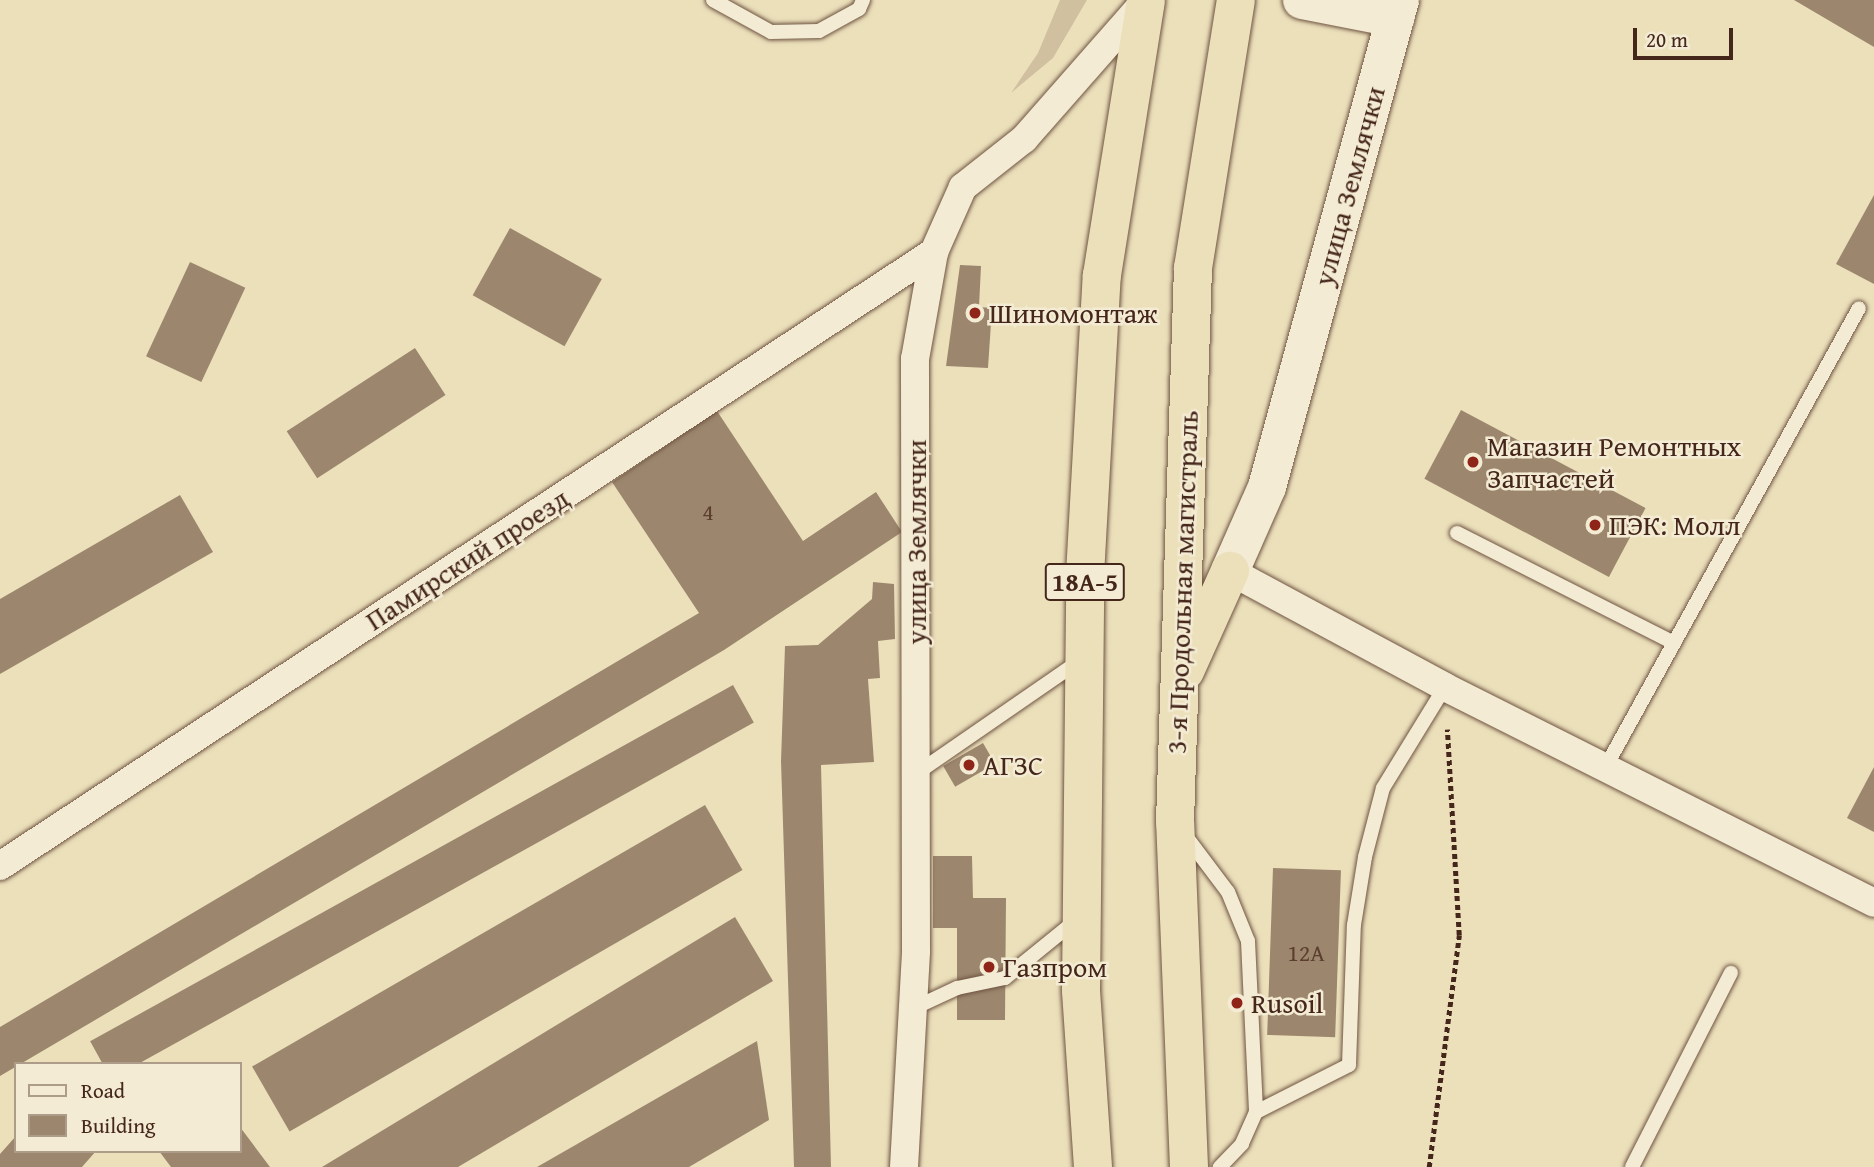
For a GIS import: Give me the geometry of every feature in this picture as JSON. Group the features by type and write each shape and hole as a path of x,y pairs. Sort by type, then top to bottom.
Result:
{"highway":[{"name":"18А-5","path":"1093,1167 1082,913 1084,657 1102,275 1146,0"},
{"name":"3-я Продольная магистраль","path":"1189,1167 1175,822 1193,268 1236,0"},
{"path":"1178,685 1230,571"}],"street":[{"name":"улица Землячки","path":"904,1167 912,1009 917,773 915,359 934,252 963,187 1024,139 1146,0"},
{"path":"1302,0 1398,9"},
{"name":"улица Землячки","path":"1230,571 1267,486 1398,9"},
{"name":"Памирский проезд","path":"0,866 934,252"},
{"path":"1230,571 1445,688 1874,903"}],"lane":[{"path":"713,0 771,32 819,31 859,9 863,0"},
{"path":"1605,768 1859,308"},
{"path":"1457,533 1674,643"},
{"path":"917,773 1084,657"},
{"path":"1255,1112 1349,1065 1354,925 1365,857 1383,788 1445,688"},
{"path":"1175,822 1228,892 1248,941 1255,1112 1242,1144 1220,1167"},
{"path":"912,1009 957,988 1005,978 1062,937 1082,913"},
{"path":"1632,1167 1731,974"}],"path":[{"path":"1429,1167 1459,935 1445,688"}],"shaded area":[{"path":"1060,0 1087,0 1053,58 1011,93 1038,53"}],"building":[{"path":"1794,0 1874,0 1874,47"},
{"path":"1874,195 1874,284 1836,264"},
{"path":"510,228 602,279 565,346 473,295"},
{"path":"190,262 245,288 201,382 146,356"},
{"name":"Шиномонтаж","path":"960,265 981,266 979,307 992,308 988,368 946,366"},
{"path":"415,348 445,395 317,478 287,431"},
{"path":"1461,410 1646,508 1609,577 1424,479"},
{"path":"717,411 803,541 876,492 902,532 724,650 24,1062 14,1062 14,1068 0,1076 0,1027 699,613 612,482"},
{"path":"180,495 213,552 0,674 0,599"},
{"path":"873,582 894,584 895,639 878,641 880,678 868,679 874,762 821,765 831,1167 794,1167 781,761 785,646 818,645 872,599"},
{"path":"733,685 754,723 142,1062 102,1062 90,1041"},
{"name":"АГЗС","path":"983,743 995,764 955,787 943,766"},
{"path":"1874,767 1874,832 1847,818"},
{"path":"705,805 742,870 290,1131 252,1066"},
{"path":"933,856 972,856 973,898 1006,898 1005,1020 957,1020 957,928 933,928"},
{"path":"1273,868 1341,870 1335,1037 1267,1035"},
{"path":"735,917 773,981 458,1167 322,1167"},
{"path":"757,1041 769,1120 689,1167 537,1167"},
{"path":"242,1130 270,1167 171,1167 160,1153 242,1153"},
{"path":"14,1138 14,1153 94,1153 82,1167 0,1167 0,1154"}],"place":[{"name":"Шиномонтаж","path":"975,313"},
{"name":"Магазин Ремонтных Запчастей","path":"1473,462"},
{"name":"ПЭК: Молл","path":"1595,525"},
{"name":"АГЗС","path":"969,765"},
{"name":"Газпром","path":"989,967"},
{"name":"Rusoil","path":"1237,1003"}]}
